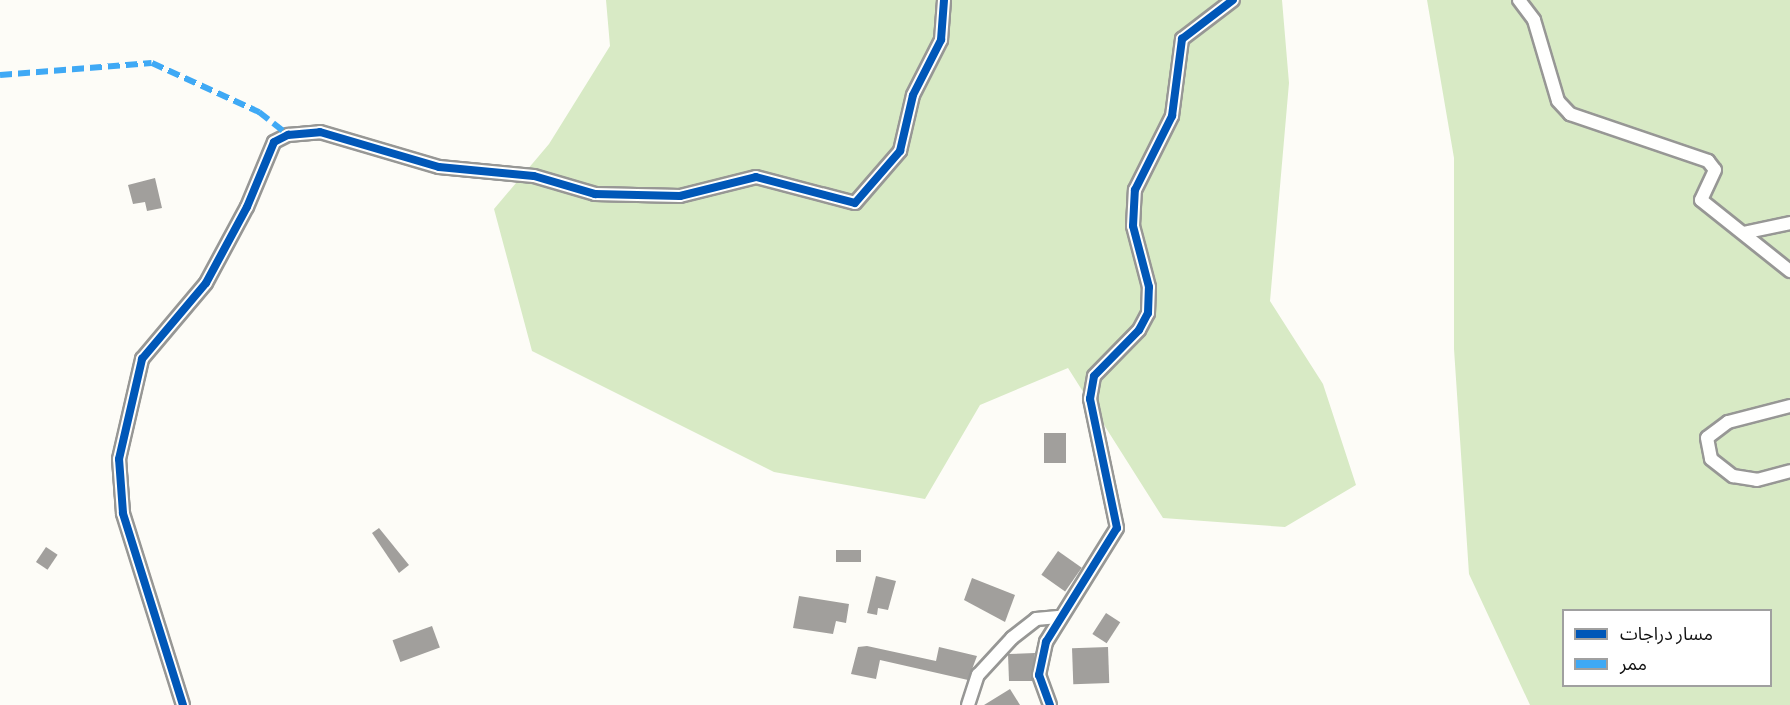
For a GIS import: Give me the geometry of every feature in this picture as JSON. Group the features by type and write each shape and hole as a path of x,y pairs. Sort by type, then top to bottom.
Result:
{"street":[{"path":"183,705 123,513 119,459 142,359 206,283 274,142 288,135 320,132 439,167 534,176 596,194 680,196 756,177 855,203 900,151 912,95 941,40 944,0"},
{"path":"1050,705 1039,675 1058,617 1118,528 1090,399 1094,376 1139,330 1148,313 1149,287 1133,226 1135,190 1172,116 1182,39 1233,0"},
{"path":"1519,0 1534,20 1558,101 1570,114 1708,161 1714,170 1701,200 1790,271"},
{"path":"1743,232 1790,223"},
{"path":"1790,405 1728,422 1707,438 1711,459 1733,476 1757,480 1790,471"},
{"path":"968,705 978,675 1012,638 1036,620 1058,617"}],"green space":[{"path":"606,0 1282,0 1289,83 1270,301 1323,384 1356,485 1285,527 1163,518 1068,368 980,405 925,499 774,472 532,351 494,209 549,144 610,46"},
{"path":"1427,0 1790,0 1790,705 1530,705 1469,574 1454,349 1454,158"}],"building":[{"path":"155,178 162,208 147,211 145,202 133,204 128,185"},
{"path":"1044,433 1066,433 1066,463 1044,463"},
{"path":"379,528 409,565 399,573 372,533"},
{"path":"46,547 58,555 48,570 36,562"},
{"path":"836,550 861,550 861,562 836,562"},
{"path":"1058,551 1082,568 1065,591 1041,575"},
{"path":"876,576 896,581 888,610 878,608 877,615 867,613"},
{"path":"972,578 1015,595 1005,622 964,600"},
{"path":"799,596 849,604 846,623 836,621 833,634 793,628"},
{"path":"1106,613 1120,622 1107,643 1092,634"},
{"path":"432,626 440,648 400,662 393,640"},
{"path":"867,646 936,661 939,647 977,656 968,680 880,660 876,679 851,674 858,647"},
{"path":"1108,647 1109,683 1073,684 1072,648"},
{"path":"1035,653 1032,681 1009,681 1008,654"},
{"path":"1010,689 1020,705 984,705"}],"marked path":[{"path":"0,75 152,63 259,112 288,135"}],"cycle path":[{"path":"183,705 123,513 119,459 142,359 206,283 247,207 274,142 288,135 320,132 439,167 534,176 595,194 680,196 756,177 855,203 900,151 913,95 941,40 944,0"},
{"path":"1050,705 1039,675 1046,642 1117,528 1090,399 1094,376 1139,330 1148,313 1149,287 1133,226 1135,190 1172,116 1182,39 1233,0"}]}
